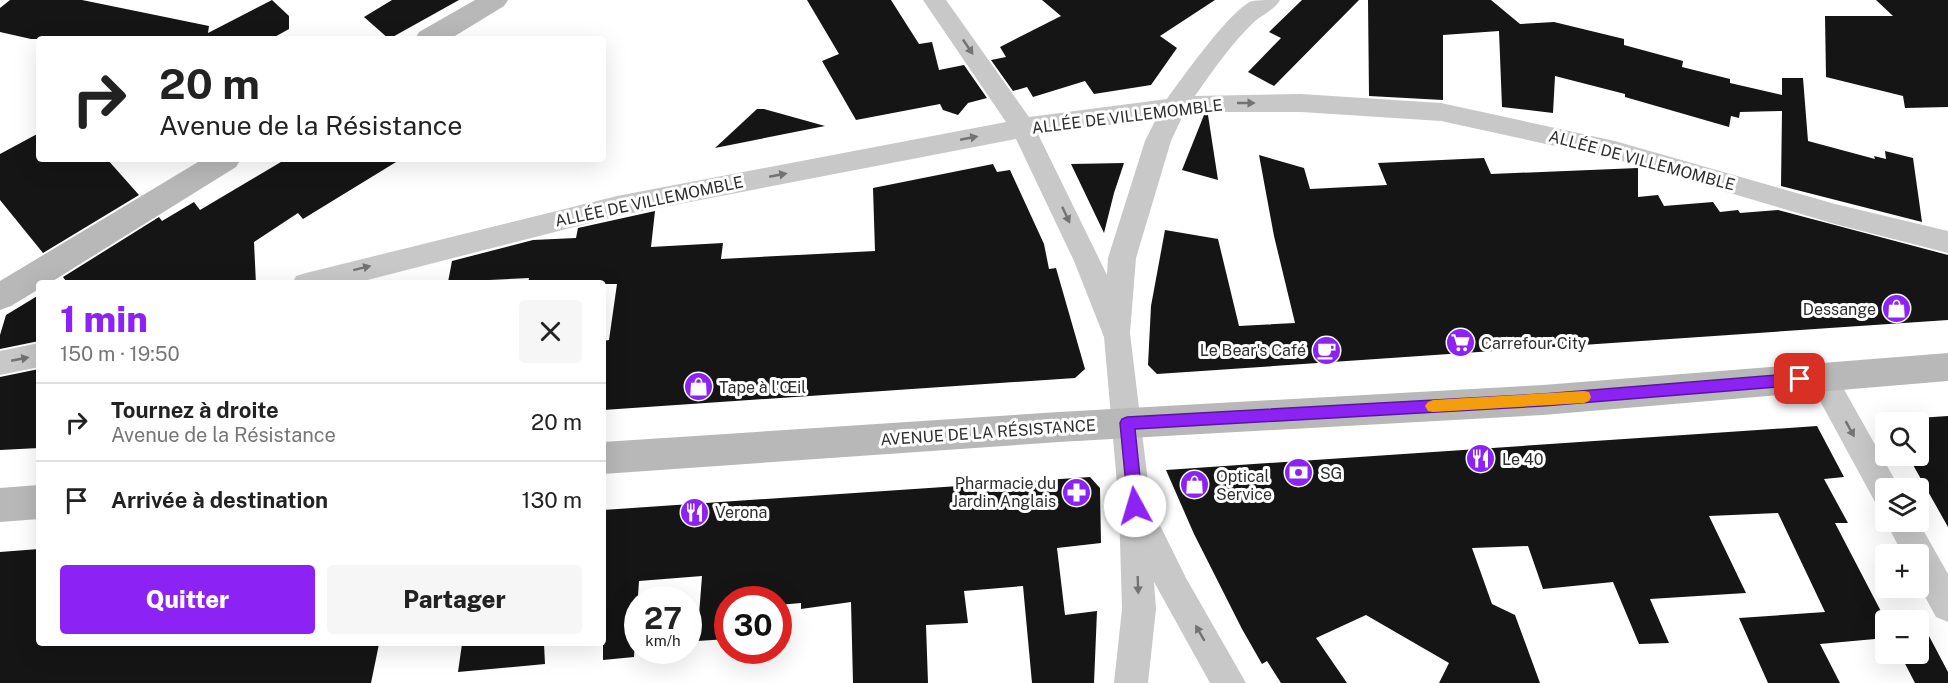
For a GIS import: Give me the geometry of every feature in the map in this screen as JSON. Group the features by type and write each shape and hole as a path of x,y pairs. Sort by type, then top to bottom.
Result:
{"main road":[{"path":"434,36 495,0"},
{"path":"0,297 221,162"},
{"name":"AVENUE DE LA RÉSISTANCE","path":"606,458 1127,423 1543,400 1948,367"},
{"path":"0,504 36,501"}],"street":[{"path":"934,0 1023,128 1088,261 1118,337"},
{"path":"1131,683 1139,609 1135,506 1118,337 1122,258 1158,141 1174,108 1205,64 1247,16 1269,0"},
{"name":"ALLÉE DE VILLEMOMBLE","path":"322,280 590,212 1023,128 1210,103 1301,103 1441,112 1615,150 1836,214 1948,242"},
{"path":"0,363 36,356"},
{"path":"1822,377 1878,478"},
{"path":"1135,506 1174,589 1230,683"},
{"path":"1907,532 1948,606"}],"building":[{"path":"10,0 82,0 209,26 208,33 272,0 289,16 289,29 276,36 36,36 36,39 31,39 0,32 0,8"},
{"path":"392,0 459,0 394,36 386,36 364,17"},
{"path":"807,0 891,0 919,44 932,42 939,70 964,65 987,98 968,103 958,115 943,110 940,104 856,120 822,61 839,54"},
{"path":"1042,0 1215,0 1160,36 1177,48 1151,85 1094,94 1085,81 1033,97 1027,87 1013,91 991,60 1006,57 1000,47 1061,16"},
{"path":"1302,0 1359,0 1274,86 1248,72 1281,38 1269,32"},
{"path":"1368,0 1491,0 1520,24 1554,22 1624,39 1624,45 1683,61 1682,67 1730,79 1730,83 1782,95 1782,78 1803,78 1808,141 1875,159 1874,156 1886,159 1885,151 1913,158 1922,222 1781,186 1782,111 1740,112 1739,118 1731,116 1729,127 1625,97 1625,94 1555,76 1553,113 1502,107 1499,31 1443,35 1443,100 1369,96"},
{"path":"1876,0 1948,0 1948,107 1905,108 1903,96 1826,77 1825,16 1893,16"},
{"path":"757,109 764,109 825,126 715,148"},
{"path":"1204,115 1208,115 1218,180 1182,170"},
{"path":"36,135 36,162 110,162 139,195 43,253 0,200 0,154"},
{"path":"1259,155 1304,168 1310,189 1387,185 1378,163 1484,158 1491,174 1638,168 1638,197 1658,195 1664,206 1713,202 1720,212 1778,210 1948,255 1948,320 1157,374 1148,365 1151,306 1165,230 1218,239 1239,326 1295,323 1274,236"},
{"path":"281,162 396,162 303,219 298,213 254,242 256,280 65,280 63,277 159,217 162,221 194,202 200,210"},
{"path":"1124,163 1114,193 1104,233 1071,164"},
{"path":"993,164 997,172 1010,170 1044,244 1049,269 1056,268 1085,369 1075,378 606,410 606,340 609,340 617,284 606,284 606,280 529,280 529,278 448,280 452,261 533,240 576,238 578,228 655,211 651,247 723,243 721,259 875,251 873,188"},
{"path":"36,297 36,342 0,349 0,335 6,315"},
{"path":"36,370 36,448 0,450 0,377"},
{"path":"1948,416 1948,527 1929,493 1929,478 1920,478 1914,466 1929,466 1929,417"},
{"path":"1817,426 1844,477 1824,479 1848,523 1835,523 1880,610 1875,610 1875,639 1820,644 1840,683 1768,683 1739,618 1825,612 1778,513 1709,516 1746,593 1650,599 1669,643 1639,644 1613,582 1543,589 1528,546 1472,548 1492,604 1515,615 1540,683 1439,683 1449,663 1366,615 1316,638 1347,683 1281,683 1267,661 1262,664 1242,629 1194,534 1166,470"},
{"path":"1090,477 1100,488 1101,543 1057,548 1065,615 1097,611 1094,683 1032,683 1023,586 964,591 968,623 926,625 928,683 853,683 851,602 801,609 801,603 792,604 792,586 714,586 714,640 702,641 702,576 639,581 639,586 624,586 624,658 603,660 603,646 606,646 606,510"},
{"path":"36,549 36,646 379,646 371,683 0,683 0,552"},
{"path":"1929,636 1948,672 1948,683 1915,683 1905,664 1929,664"},
{"path":"462,646 544,646 545,664 458,672"}],"slow traffic":[{"path":"1433,406 1584,397"}],"place":[{"name":"Dessange","path":"1897,309"},
{"name":"Carrefour City","path":"1460,343"},
{"name":"Le Bear's Café","path":"1327,350"},
{"name":"Tape à l'Œil","path":"698,387"},
{"name":"Le 40","path":"1481,459"},
{"name":"SG","path":"1299,473"},
{"name":"Optical Service","path":"1195,485"},
{"name":"Pharmacie du Jardin Anglais","path":"1077,492"},
{"name":"Verona","path":"694,512"}],"route":[{"path":"1135,506 1127,423 1543,400 1800,379"}]}
